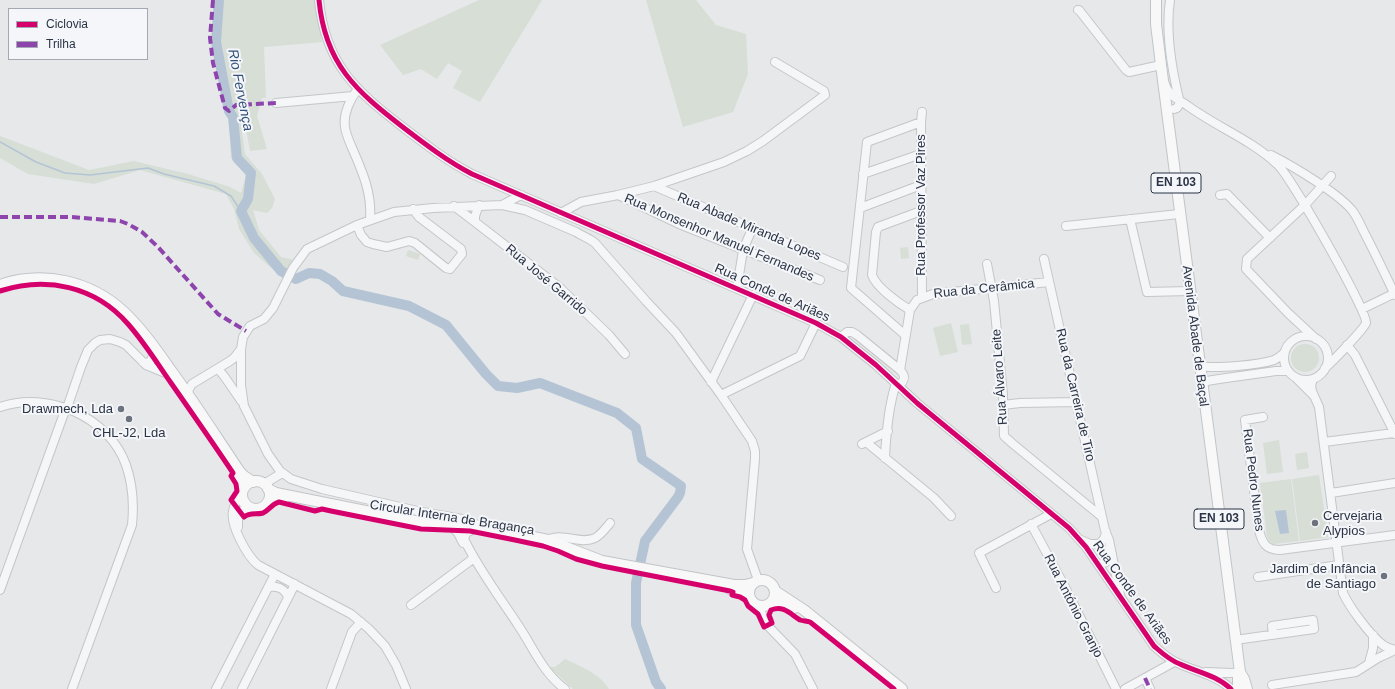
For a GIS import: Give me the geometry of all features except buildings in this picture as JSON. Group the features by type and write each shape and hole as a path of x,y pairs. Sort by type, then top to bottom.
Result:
{"main road":[{"name":"Avenida Abade de Baçal","path":"1156,0 1156,24 1162,79 1181,108 1169,130 1235,640 1240,672 1247,689"},
{"path":"0,285 20,280 46,278 64,280 91,289 109,300 130,318 154,347 197,406 240,472 253,482 257,482 266,487 270,498 268,502 261,508 252,509 245,504 240,480 237,474 154,354 134,327 120,312 88,292 69,285 43,281 16,284 0,289"},
{"path":"160,364 168,369 187,396 197,406"},
{"path":"243,493 246,486 253,482"},
{"name":"Circular Interna de Bragança","path":"266,487 276,493 420,522 470,527 548,540 581,554 612,564"},
{"name":"Circular Interna de Bragança","path":"268,502 272,499 281,499 419,526 453,528 470,527 545,544 591,561 671,576 738,591 749,597"},
{"name":"Circular Interna de Bragança","path":"671,576 734,586 755,582"},
{"path":"775,591 775,596 771,603 764,607 760,607 752,603 749,597 749,590 755,582 763,580 771,583 775,591 804,610 902,689"},
{"path":"771,603 785,604 794,608 897,689"},
{"name":"Avenida Abade de Baçal","path":"1238,689 1238,677 1240,672"}],"street":[{"name":"Rua Conde de Ariães","path":"319,0 326,36 331,50 355,92 435,151 472,174 592,227 753,295 816,323 841,337 1078,538 1154,646 1174,662 1204,672 1231,689"},
{"path":"1170,0 1168,29 1178,99 1181,108"},
{"path":"1078,10 1129,72 1161,65"},
{"path":"561,213 582,202 654,186 724,162 748,151 825,95 824,90 775,62"},
{"path":"1162,79 1168,92 1178,99"},
{"path":"276,103 355,92"},
{"path":"355,92 346,113 345,127 367,182 370,198 370,219"},
{"path":"1178,99 1172,99 1181,108 1281,160 1322,186 1354,212 1395,294 1362,309"},
{"path":"1169,130 1171,116 1174,112 1181,108"},
{"name":"Rua Professor Vaz Pires","path":"922,112 922,297"},
{"path":"905,335 851,288 867,142 921,122"},
{"path":"1258,149 1278,165 1305,205 1362,309 1366,322 1338,356 1313,379 1311,386 1319,408 1343,593 1347,602 1384,646 1395,650"},
{"path":"863,174 921,154"},
{"path":"1300,337 1299,326 1246,269 1246,259 1305,205 1332,176"},
{"path":"860,208 921,185"},
{"name":"Rua Abade Miranda Lopes","path":"654,186 843,267"},
{"path":"1220,195 1227,194 1270,238"},
{"path":"502,205 521,195"},
{"name":"Rua Monsenhor Manuel Fernandes","path":"618,195 679,224 820,280"},
{"path":"525,210 531,200"},
{"path":"475,222 475,216 479,205"},
{"path":"244,406 241,385 241,349 246,331 250,326 268,315 293,268 307,249 370,219 394,212 412,209 479,205 502,205 525,210 589,238 595,243 646,301 676,332 752,440 755,459 747,549 755,582"},
{"name":"Rua José Garrido","path":"454,206 559,287 609,336 625,354"},
{"path":"357,225 361,236 368,242 387,247 412,241 446,268 450,269 462,254 461,249 419,217 412,209"},
{"path":"885,458 892,396 896,383 910,310 902,306 874,281 872,275 876,232 878,228 921,211"},
{"path":"1066,226 1179,214"},
{"path":"1130,219 1147,292 1190,291"},
{"path":"576,232 581,222"},
{"path":"589,238 592,227"},
{"path":"737,288 743,250 752,229"},
{"name":"Rua da Carreira de Tiro","path":"1044,258 1105,536 1109,540 1121,600"},
{"name":"Rua Álvaro Leite","path":"987,264 992,288 1003,405 1003,431 1006,438 1089,508 1102,517"},
{"name":"Rua da Cerâmica","path":"910,310 917,300 933,294 1049,282"},
{"path":"711,382 753,295"},
{"path":"1288,313 1321,342 1327,353 1327,363 1325,368"},
{"path":"721,395 800,356 816,323"},
{"path":"841,337 847,332 852,332 898,371 903,373 918,403"},
{"path":"1199,366 1219,368 1274,360 1284,353 1290,343 1300,337 1305,336 1316,339"},
{"path":"0,590 30,504 88,350 95,343 106,339 120,342 126,345 146,365 168,374"},
{"path":"1327,353 1333,353 1345,347"},
{"path":"1324,442 1395,434 1354,355 1345,347"},
{"path":"188,394 190,386 234,358 241,349"},
{"path":"1284,353 1284,359 1288,371 1314,397"},
{"path":"143,362 150,362 154,354"},
{"path":"143,362 148,365 160,364"},
{"path":"218,369 244,406 268,454 282,473 296,481 322,489 422,512 462,519 470,527 464,537 468,548 481,570 519,626 541,663 557,683 565,689"},
{"path":"887,375 898,371"},
{"path":"1201,382 1276,371 1288,371"},
{"path":"896,383 904,380 905,377"},
{"path":"1295,377 1300,379 1313,379"},
{"path":"178,380 185,383 195,382"},
{"path":"0,406 15,403 38,402 53,404 67,408 94,422 118,449 126,464 131,481 133,500 132,525 72,689"},
{"path":"1003,405 1020,403 1076,402"},
{"name":"Rua Pedro Nunes","path":"1263,417 1245,420 1259,530 1263,544 1267,548 1280,550 1395,535"},
{"path":"888,431 864,443 934,498 952,516"},
{"path":"266,487 282,473"},
{"path":"1330,493 1395,483"},
{"path":"243,493 238,498 233,512 233,520 244,547 253,561 338,606 361,622 385,646 396,665 406,689"},
{"path":"238,532 238,519 241,513 245,510 252,509"},
{"path":"996,588 979,553 1030,524 1051,514"},
{"path":"548,540 556,537 584,540 592,539 597,537 610,523"},
{"name":"Rua António Granjo","path":"1030,524 1066,590 1116,689"},
{"path":"453,528 468,548"},
{"path":"1078,538 1093,545 1100,544 1105,536"},
{"path":"1100,551 1107,550 1112,554 1108,562 1096,562 1105,536"},
{"path":"410,605 474,558"},
{"path":"1258,576 1339,565"},
{"path":"216,689 275,574"},
{"path":"242,689 295,584"},
{"path":"268,587 279,587 283,589 288,597"},
{"path":"760,607 763,619 767,626 795,654 813,689"},
{"path":"331,689 352,632 361,622"},
{"path":"1235,640 1273,635"},
{"path":"1369,663 1373,648 1374,635"},
{"path":"1272,684 1356,672 1369,663 1395,650"},
{"path":"1125,689 1174,662"},
{"name":"Rua Conde de Ariães","path":"1204,672 1233,674 1240,672"},
{"path":"1145,678 1150,689"}],"shaded area":[{"path":"217,0 317,0 322,42 264,47 266,98 262,98 257,116 267,149 250,151 245,124 241,125 245,154 262,174 275,199 272,208 267,213 253,210 259,230 281,257 294,260 286,281 254,253 239,229 234,209 226,194 140,170 94,184 28,174 0,158 0,136 89,170 134,161 188,174 230,187 241,193 246,175 231,158 229,118 217,71 213,35"},
{"path":"479,0 542,0 480,102 453,88 462,71 448,63 437,79 421,69 403,75 380,45"},
{"path":"646,0 696,0 716,25 746,34 748,74 733,112 683,127"},
{"path":"908,247 909,258 901,259 900,248"},
{"path":"408,250 420,254 418,260 406,256"},
{"path":"951,323 958,352 940,356 933,328"},
{"path":"969,324 972,344 962,345 960,325"},
{"path":"1305,344 1315,348 1319,358 1315,368 1305,372 1295,368 1291,358 1295,348"},
{"path":"1279,440 1283,472 1267,474 1263,443"},
{"path":"1307,452 1309,468 1297,470 1295,454"},
{"path":"1319,475 1328,537 1300,541 1292,479"},
{"path":"1291,479 1299,541 1273,544 1267,537 1260,483"},
{"path":"565,659 595,675 605,683 609,689 573,689 549,667 555,667"}],"water":[{"path":"1286,510 1289,533 1280,534 1275,511"}],"waterway":[{"name":"Rio Fervença","path":"219,0 216,42 229,111 233,117 237,158 251,173 248,199 241,211 254,238 281,271 296,279 309,273 320,274 332,281 343,291 409,306 446,325 486,374 498,386 517,388 540,383 617,413 636,428 642,459 681,486 678,497 645,541 636,583 636,625 656,682 661,689"},
{"path":"0,142 36,162 65,173 90,175 148,168 164,174 214,186 231,196 241,211"}],"marked path":[{"path":"213,0 210,38 213,63 225,108 229,111 236,105 276,103"},
{"path":"0,217 72,217 120,221 128,224 142,232 158,247 218,314 246,331"},
{"path":"1145,678 1150,689"}],"cycle path":[{"path":"319,0 322,22 328,42 336,59 346,74 371,101 412,134 445,158 472,174 816,323 841,337 876,365 917,403 1069,528 1086,547 1154,646 1172,660 1213,677 1231,689"},
{"path":"0,291 35,284 52,285 85,293 101,301 115,311 145,345 233,473 231,476 236,484 237,491 231,500 244,517 246,515 263,513 279,502 315,511 322,509 421,529 470,531 543,546 576,559 602,566 730,591 733,592 732,595 745,600 748,606 758,614 764,627 772,623 769,615 771,610 776,609 783,609 800,620 810,622 894,689"}],"place":[{"name":"Drawmech, Lda","path":"121,409"},
{"name":"CHL-J2, Lda","path":"129,419"},
{"name":"Cervejaria Alypios","path":"1315,523"},
{"name":"Jardim de Infância de Santiago","path":"1384,576"}]}
